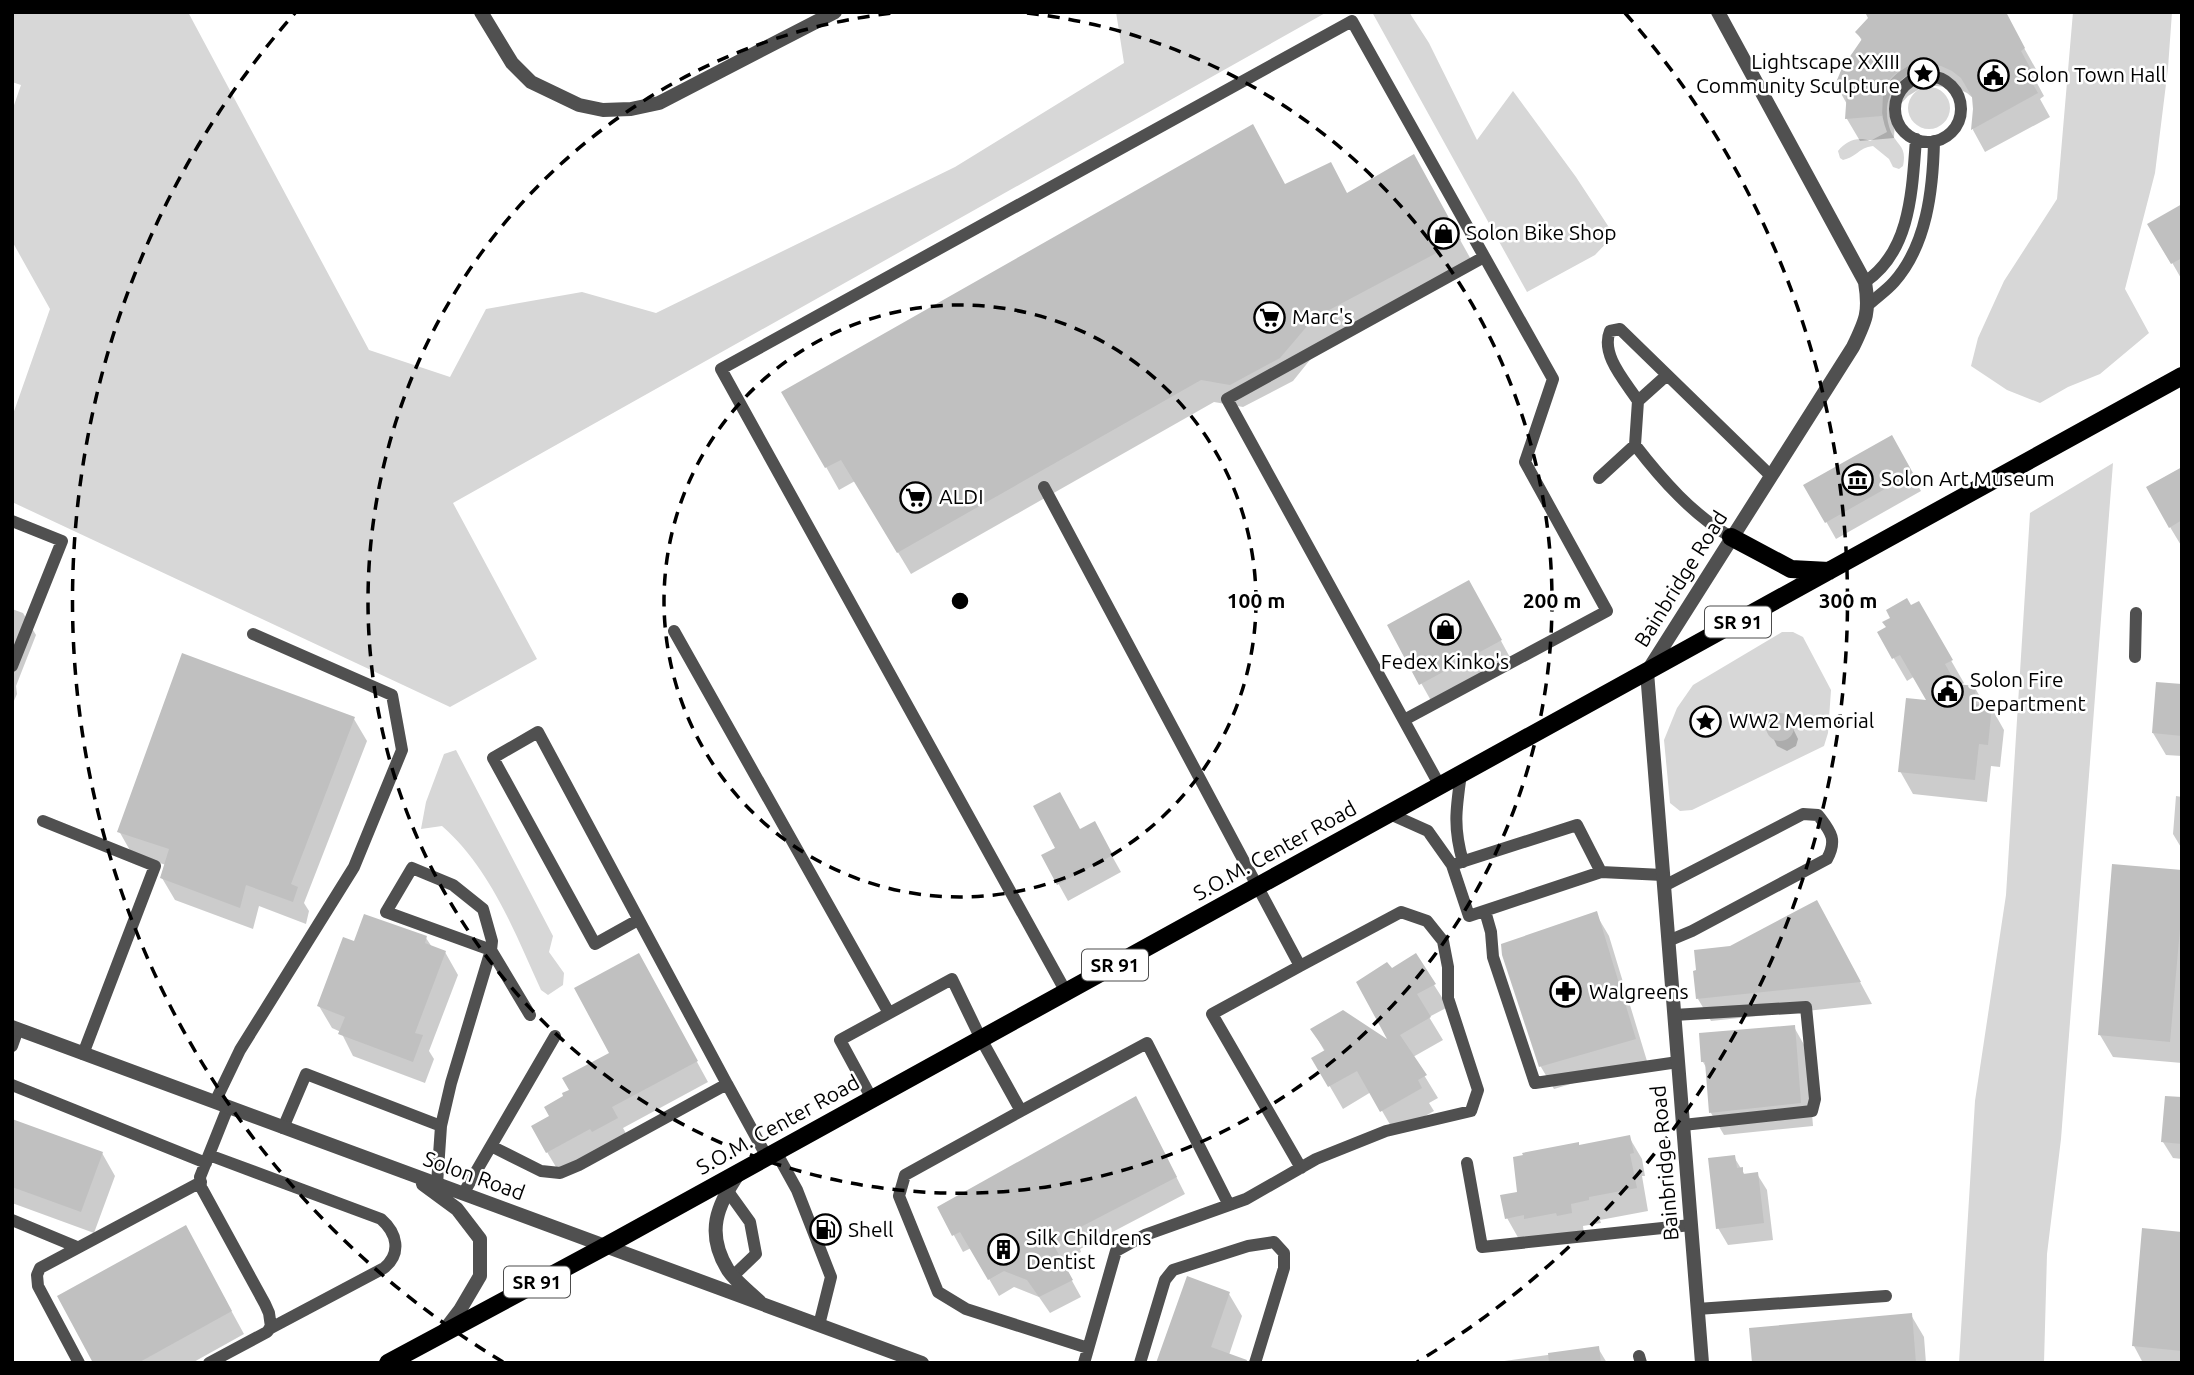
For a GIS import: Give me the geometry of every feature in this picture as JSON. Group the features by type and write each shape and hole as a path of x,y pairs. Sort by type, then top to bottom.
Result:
{"main road":[{"name":"S.O.M. Center Road","path":"388,1363 604,1247 2182,376"},
{"path":"1731,537 1791,569 1829,571"}],"street":[{"path":"481,12 512,63 531,82 579,105 603,110 631,109 659,103 835,12"},
{"name":"Bainbridge Road","path":"1702,1363 1647,672 1853,347 1865,322 1869,304 1865,282 1718,12"},
{"name":"Solon Road","path":"15,1028 922,1363"},
{"path":"740,1172 727,1190 715,1221 718,1248 729,1272 764,1305"},
{"path":"411,1175 457,1209 480,1239 480,1276 443,1333"}],"lane":[{"path":"1066,992 721,369 1352,21 1553,379 1525,462 1607,611 1404,720"},
{"path":"1938,77 1948,82 1960,99 1961,110 1954,129 1946,137 1934,141 1916,139 1906,134 1899,125 1896,103 1906,84 1916,78 1938,77"},
{"path":"1865,282 1885,264 1896,247 1905,222 1912,200 1916,139"},
{"path":"1869,304 1893,284 1905,268 1924,228 1934,141"},
{"path":"1440,786 1227,399 1484,257"},
{"path":"1731,537 1711,525 1659,476 1635,445 1638,401 1608,353 1607,339 1610,331 1620,329 1771,477"},
{"path":"1638,401 1667,374"},
{"path":"1599,478 1635,445"},
{"path":"1044,487 1300,967"},
{"path":"12,521 62,541 12,666"},
{"path":"2135,657 2136,613"},
{"path":"674,631 889,1013"},
{"path":"253,635 392,695 402,750 354,866 240,1050 200,1177 208,1203 265,1304 271,1322 270,1329"},
{"path":"638,920 595,944 493,758 538,732 727,1084 797,1190 831,1277 818,1325"},
{"path":"1461,774 1456,838 1458,863 1469,916 1601,872 1664,880 1803,814 1818,815 1830,832 1833,848 1827,859 1692,931 1668,941"},
{"path":"1390,814 1428,831 1458,863"},
{"path":"43,821 155,866 83,1054"},
{"path":"1458,863 1577,825 1601,872"},
{"path":"437,1184 441,1126 451,1083 491,950 492,941 483,909 453,885 412,868 386,912 491,950 530,1015"},
{"path":"1485,911 1491,932 1493,957 1535,1083 1678,1062"},
{"path":"1084,1363 1116,1251 1145,1235 1246,1199 1301,1168 1316,1159 1386,1131 1471,1111 1478,1090 1448,998 1448,967 1443,941 1427,921 1401,912 1212,1014 1301,1168"},
{"path":"872,1099 840,1040 952,979 1021,1111"},
{"path":"1674,1015 1806,1007 1815,1098 1812,1111 1683,1125"},
{"path":"12,1046 15,1028"},
{"path":"463,1194 555,1036"},
{"path":"1088,1348 966,1309 938,1292 899,1196 905,1175 1147,1043 1229,1205"},
{"path":"283,1128 306,1074 441,1126"},
{"path":"491,1146 541,1171 560,1172 579,1165 727,1084"},
{"path":"12,1085 207,1159 381,1219 393,1233 396,1243 394,1255 391,1263 384,1268 212,1362"},
{"path":"1467,1163 1482,1247 1691,1225"},
{"path":"79,1363 38,1286 37,1275 40,1268 201,1182"},
{"path":"727,1190 750,1222 756,1254 733,1276"},
{"path":"12,1220 77,1247"},
{"path":"1140,1363 1165,1280 1173,1270 1248,1246 1274,1242 1284,1252 1284,1268 1255,1363"},
{"path":"1698,1310 1886,1296"}],"shaded area":[{"path":"12,12 188,12 369,350 450,377 486,309 582,292 656,313 955,167 1124,63 1116,12 1327,12 453,503 537,659 450,707 12,502 12,417 50,309 12,241 12,111 21,85 12,82"},
{"path":"1372,12 1409,12 1429,43 1477,140 1513,91 1576,177 1614,235 1595,255 1527,292"},
{"path":"2073,12 2172,12 2155,173 2125,289 2149,333 2100,374 2068,387 2040,403 2007,390 1971,366 1978,338 2004,281 2057,199"},
{"path":"1917,61 1929,61 1929,67 1908,75 1899,82 1893,89 1887,109 1891,132 1903,150 1903,166 1899,169 1893,167 1889,159 1873,146 1848,159 1840,158 1838,151 1848,142 1857,139 1870,141 1887,132 1882,108 1885,89 1897,74"},
{"path":"1929,87 1944,93 1950,108 1944,123 1929,129 1914,123 1908,108 1914,93"},
{"path":"2113,463 2061,1139 2047,1254 2044,1363 1959,1363 1975,1101 2006,895 2030,513"},
{"path":"1782,632 1793,632 1803,637 1831,690 1828,733 1824,746 1692,810 1680,811 1670,803 1664,740 1677,708 1693,685"},
{"path":"456,750 553,936 549,952 564,973 563,985 548,995 541,990 511,924 474,862 442,826 421,829 426,802 444,754"}],"building":[{"name":"Solon Town Hall","path":"1865,12 2006,12 2025,48 2021,51 2033,73 2028,76 2038,93 1971,130 1972,97 1961,78 1941,66 1913,63 1886,83 1882,116 1845,119 1847,91 1836,88 1837,80 1862,39 1855,32 1868,18"},
{"path":"1253,124 1285,184 1331,162 1347,193 1414,154 1461,240 1314,318 1280,358 1230,385 1201,380 897,553 841,460 825,468 781,392"},
{"path":"2182,204 2182,258 2171,264 2147,224"},
{"name":"Solon Art Museum","path":"1892,435 1913,473 1825,523 1803,485"},
{"path":"2182,467 2182,520 2169,528 2146,487"},
{"path":"1469,580 1502,640 1419,685 1387,625"},
{"name":"Solon Fire Department","path":"1907,598 1911,605 1919,601 1953,660 1945,664 1956,684 1976,686 1974,704 1992,706 1988,745 1979,744 1975,780 1898,772 1906,698 1926,700 1900,655 1892,659 1877,632 1886,627 1882,622 1890,618 1886,610"},
{"path":"182,653 355,717 291,884 298,887 293,902 246,885 240,908 160,878 169,849 117,832"},
{"path":"2156,682 2182,684 2182,736 2152,733"},
{"path":"1780,713 1790,717 1794,727 1790,737 1780,741 1770,737 1766,727 1770,717"},
{"path":"1060,792 1080,829 1095,821 1113,855 1057,885 1041,855 1055,848 1033,806"},
{"path":"2112,864 2182,870 2182,906 2170,1042 2098,1035"},
{"path":"1817,900 1861,982 1696,999 1694,950 1730,946"},
{"name":"Walgreens","path":"1597,911 1636,1039 1539,1067 1502,955 1501,944"},
{"path":"364,914 427,936 425,943 446,951 415,1033 423,1035 413,1062 338,1034 345,1017 317,1006 343,937 354,941"},
{"path":"639,953 698,1061 612,1107 618,1118 592,1132 590,1129 546,1153 531,1126 549,1116 544,1107 569,1090 562,1078 609,1053 574,988"},
{"path":"1416,953 1436,984 1417,994 1431,1017 1400,1035 1427,1075 1418,1080 1422,1088 1380,1112 1357,1071 1328,1087 1311,1058 1325,1050 1310,1029 1343,1010 1387,1039 1356,982 1387,962 1392,968"},
{"path":"1795,1025 1801,1103 1709,1113 1705,1062 1701,1062 1699,1033"},
{"path":"1136,1096 1177,1177 1053,1244 1073,1280 1039,1297 1027,1280 1004,1271 988,1280 960,1232 952,1236 937,1207"},
{"path":"2165,1096 2182,1097 2182,1144 2161,1142"},
{"path":"12,1119 103,1152 81,1212 12,1187"},
{"path":"1630,1135 1634,1153 1630,1154 1637,1188 1589,1197 1589,1200 1571,1204 1572,1213 1524,1219 1524,1215 1505,1219 1500,1195 1517,1192 1513,1157 1579,1142 1579,1145"},
{"path":"1735,1155 1737,1168 1743,1167 1743,1174 1758,1172 1764,1223 1716,1229 1708,1158"},
{"path":"186,1225 232,1311 138,1363 93,1363 57,1296"},
{"path":"2142,1228 2182,1232 2182,1351 2132,1346"},
{"path":"1187,1276 1230,1292 1211,1347 1247,1360 1246,1363 1156,1363"},
{"path":"1912,1313 1916,1363 1752,1363 1749,1328"},
{"path":"1599,1346 1601,1363 1549,1363 1548,1353"}],"place":[{"name":"Lightscape XXIII Community Sculpture","path":"1923,74"},
{"name":"Solon Town Hall","path":"1993,75"},
{"name":"Solon Bike Shop","path":"1443,233"},
{"name":"Marc's","path":"1269,317"},
{"name":"Solon Art Museum","path":"1858,479"},
{"name":"ALDI","path":"916,497"},
{"name":"Fedex Kinko's","path":"1445,630"},
{"name":"Solon Fire Department","path":"1947,692"},
{"name":"WW2 Memorial","path":"1706,721"},
{"name":"Walgreens","path":"1566,992"},
{"name":"Shell","path":"825,1230"},
{"name":"Silk Childrens Dentist","path":"1003,1250"}]}
